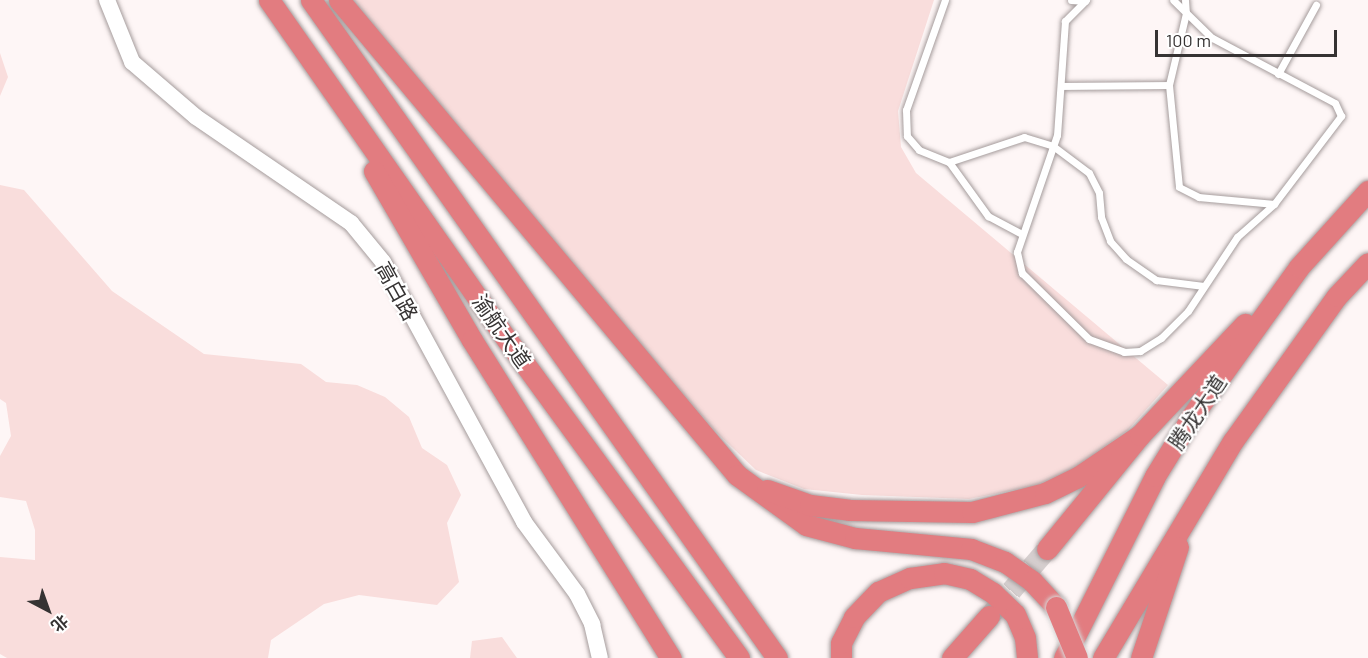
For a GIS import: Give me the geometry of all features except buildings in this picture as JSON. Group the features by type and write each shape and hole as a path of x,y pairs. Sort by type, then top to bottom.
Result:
{"highway":[{"name":"渝航大道","path":"269,0 508,341 739,658"},
{"name":"渝航大道","path":"311,0 777,658"},
{"path":"339,0 737,475 806,525 855,538 971,549 1005,562 1032,581 1056,608 1077,658"},
{"path":"304,48 472,340 671,658"},
{"name":"腾龙大道","path":"1064,658 1155,476 1192,416 1299,267 1368,191"},
{"path":"1104,658 1233,441 1337,296 1368,263"},
{"path":"1047,549 1140,435 1299,267"},
{"path":"737,475 780,496 810,505 849,510 972,512 1045,493 1078,477 1140,435"},
{"path":"1141,658 1192,507"},
{"path":"841,658 842,644 854,617 878,592 910,578 944,573 970,579 993,593 1015,614 1025,638 1027,658"},
{"path":"952,658 989,616"}],"street":[{"name":"高白路","path":"107,0 132,62 196,117 351,223 383,262 524,522 577,594 592,624 600,658"}],"lane":[{"path":"945,0 906,110 908,136 919,150 949,162 988,216 1022,234"},
{"path":"1071,0 1085,1"},
{"path":"1085,1 1065,21 1061,86 1053,146 1017,252 1022,273 1089,339 1110,349 1140,351 1161,338 1188,311 1237,237 1274,204 1341,116 1335,103 1212,38 1173,0"},
{"path":"1185,0 1186,13 1169,84 1179,187 1199,197 1274,204"},
{"path":"1278,74 1316,5"},
{"path":"1061,86 1169,84"},
{"path":"949,162 1024,137 1053,146 1089,173 1099,193 1101,217 1110,241 1126,259 1156,280 1204,286"}],"shaded area":[{"path":"351,0 934,0 898,111 901,147 916,173 1168,385 1128,430 1074,468 1035,486 969,499 862,495 804,489 756,470 714,430 393,54"},
{"path":"0,53 8,77 0,96"},
{"path":"0,185 24,190 112,291 204,354 301,364 326,382 357,385 385,397 409,417 422,448 447,465 461,495 447,523 459,582 437,605 359,595 324,604 271,640 268,658 7,658 0,654 0,557 35,560 35,530 26,501 0,497 0,456 11,436 6,403 0,399"},
{"path":"502,637 517,658 470,658 472,641"}],"tunnel":[{"path":"991,614 1047,549"}]}
